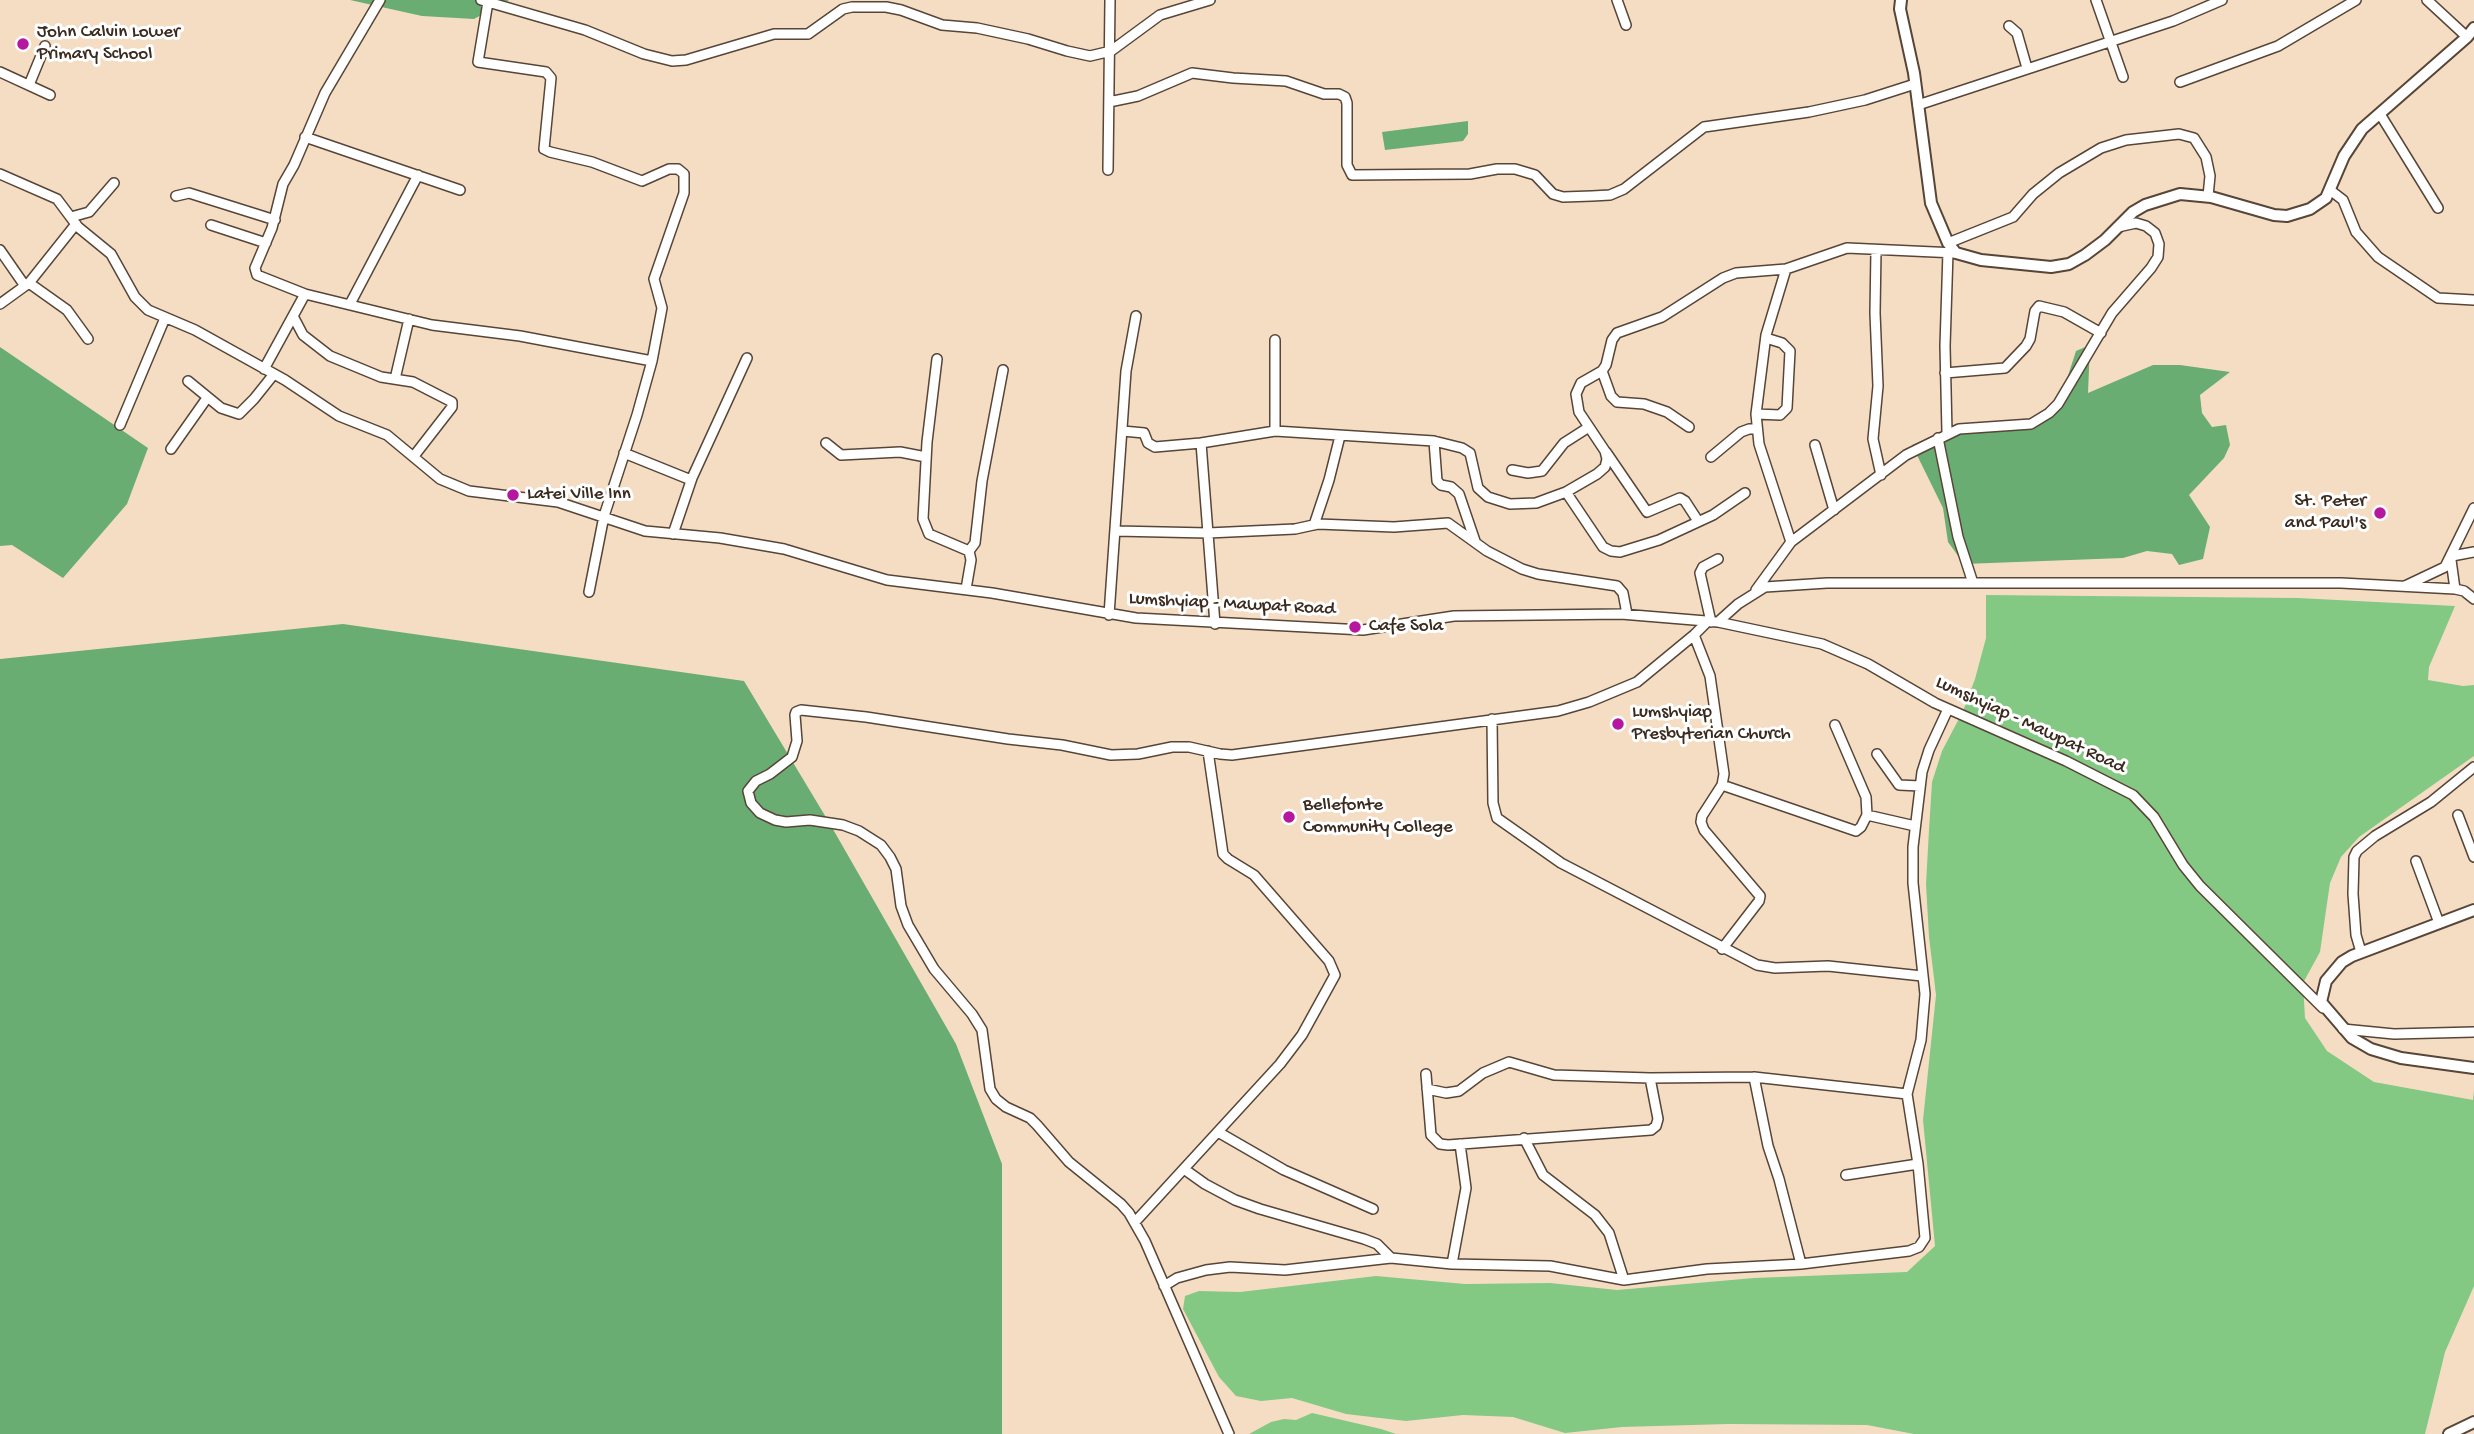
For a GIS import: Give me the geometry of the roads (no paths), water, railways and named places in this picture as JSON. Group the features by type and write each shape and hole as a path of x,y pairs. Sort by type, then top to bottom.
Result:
{"street":[{"path":"380,0 325,93 280,192 275,220 255,268 257,275 305,294 441,327 535,339 652,361"},
{"path":"1108,170 1110,0"},
{"path":"589,593 604,516 652,361 662,308 654,279 684,193 684,174 678,169 669,169 642,181 592,162 544,149 551,78 546,72 478,62 484,1 585,30 644,54 673,61 686,60 774,34 808,34 843,9 852,7 887,7 942,26 977,28 1090,56 1111,51 1160,15 1210,0"},
{"path":"1617,0 1626,25"},
{"path":"1901,0 1900,9 1915,84 1931,203 1952,247 1942,436 1958,537 1973,583"},
{"path":"2096,0 2123,77"},
{"path":"1918,106 2174,21 2222,0"},
{"path":"2180,82 2278,46 2356,0"},
{"path":"1698,521 1680,498 1647,512 1579,412 1576,394 1581,383 1602,371 1617,333 1662,317 1723,278 1736,273 1786,269 1847,248 1876,250 1952,247 1981,260 2061,267 2085,255 2133,212 2145,205 2180,194 2209,191 2274,215 2287,216 2311,209 2326,198 2353,140 2470,32 2427,0"},
{"path":"2009,26 2017,33 2026,68"},
{"path":"29,85 45,46"},
{"path":"0,72 50,95"},
{"path":"1109,102 1138,96 1192,73 1286,81 1324,94 1339,94 1345,97 1347,165 1348,172 1352,175 1470,174 1516,169 1535,175 1553,194 1563,197 1610,195 1625,189 1704,127 1865,100 1915,84"},
{"path":"2380,114 2438,208"},
{"path":"1952,247 1968,234 2013,217 2039,188 2089,154 2115,142 2160,135 2189,136 2199,145 2206,157 2210,176 2209,191"},
{"path":"305,137 460,190"},
{"name":"Lumshyiap - Mawpat Road","path":"0,174 57,199 73,221 111,254 140,303 274,374 339,416 387,435 440,479 460,488 486,494 558,502 634,528 784,549 887,580 966,589 1110,615 1215,624 1363,630 1454,616 1627,614 1712,622 1797,637 1845,652 1948,709 2066,761 2133,795 2154,817 2183,865 2200,886 2359,1043 2386,1054 2474,1069"},
{"path":"350,304 418,175"},
{"path":"2,300 27,285 73,221 89,212 114,183"},
{"path":"2330,190 2343,200 2356,232 2378,257 2438,298 2474,300"},
{"path":"177,196 189,193 275,220"},
{"path":"1755,591 1791,542 1906,455 1942,436 1972,427 2031,424 2040,420 2058,404 2112,313 2155,263 2159,250 2155,233 2136,223 2118,227"},
{"path":"211,225 266,243"},
{"path":"0,250 27,285 67,310 88,339"},
{"path":"1876,250 1878,386 1873,439 1881,475"},
{"path":"1786,269 1766,338 1756,429 1791,542"},
{"path":"264,369 305,294"},
{"path":"1945,373 2005,368 2030,339 2035,311 2039,306 2064,312 2101,333"},
{"path":"293,316 303,335 330,356 363,371 413,382 445,396 453,404 414,456"},
{"path":"1110,615 1125,371 1136,316"},
{"path":"120,425 165,318"},
{"path":"395,379 409,319"},
{"path":"1756,414 1780,415 1787,408 1790,351 1782,343 1766,338"},
{"path":"1275,340 1275,431"},
{"path":"673,534 691,480 747,358"},
{"path":"937,359 926,457 924,526 929,534 937,539 969,551"},
{"path":"966,589 971,561 969,551 975,543 982,481 1003,370"},
{"path":"1602,371 1611,396 1617,402 1644,404 1667,412 1689,427"},
{"path":"188,381 207,398 229,411 242,412 274,374"},
{"path":"171,449 207,398"},
{"path":"1512,470 1528,473 1542,471 1564,443 1589,427"},
{"path":"1711,457 1741,432 1756,429"},
{"path":"1123,431 1144,433 1148,443 1155,447 1201,443 1275,431 1434,442 1462,448 1470,453 1478,488 1488,497 1523,505 1566,492 1597,474 1605,467 1605,451"},
{"path":"1314,525 1340,436"},
{"path":"1434,442 1437,481 1459,494 1476,542"},
{"path":"826,443 841,455 900,452 926,457"},
{"path":"1201,443 1215,624"},
{"path":"1815,445 1834,510"},
{"path":"624,453 691,480"},
{"path":"1566,492 1603,547 1611,551 1637,548 1713,515 1745,493"},
{"path":"2403,587 2445,567 2474,508"},
{"path":"1115,531 1208,533 1296,529 1314,525 1394,527 1448,523 1508,563 1530,572 1617,586 1623,593 1627,614"},
{"path":"2451,558 2474,552"},
{"path":"2451,558 2455,589"},
{"path":"1712,622 1700,573 1703,567 1718,559"},
{"path":"1229,1434 1135,1222 1121,1204 1069,1162 1037,1125 996,1099 988,1081 986,1044 982,1030 934,969 908,925 901,906 896,869 881,845 859,831 843,825 810,820 775,820 760,813 751,803 748,791 756,781 771,774 792,757 797,741 796,712 802,710 866,717 1062,745 1111,755 1138,754 1172,747 1232,755 1559,710 1621,690 1637,682 1694,635 1755,591 1765,587 1827,583 2252,582 2455,589 2474,599"},
{"path":"1694,635 1710,676 1724,774 1722,785 1701,822 1704,830 1760,896 1723,949"},
{"path":"1164,1286 1177,1278 1206,1269 1230,1267 1285,1270 1391,1258 1452,1264 1550,1266 1624,1280 1707,1269 1801,1264 1909,1251 1919,1247 1925,1238 1918,1164 1907,1094 1924,1024 1925,994 1913,883 1915,826 1920,786 1929,750 1948,709"},
{"path":"1492,719 1493,803 1497,818 1561,863 1723,949 1766,967 1828,966 1922,976"},
{"path":"1722,785 1856,831 1867,815 1866,797 1835,725"},
{"path":"1135,1222 1280,1064 1302,1035 1335,975 1329,961 1254,875 1223,853 1208,751"},
{"path":"1877,754 1899,785 1920,786"},
{"path":"2361,952 2356,935 2353,894 2353,865 2357,851 2375,836 2431,802 2474,767"},
{"path":"1867,815 1915,826"},
{"path":"2458,815 2474,858"},
{"path":"2416,861 2439,923"},
{"path":"2327,1011 2321,1002 2326,981 2342,962 2361,952 2474,910"},
{"path":"2343,1029 2394,1034 2474,1032"},
{"path":"1427,1089 1446,1093 1459,1091 1483,1073 1509,1062 1554,1075 1754,1077 1907,1094"},
{"path":"1426,1074 1431,1135 1433,1140 1440,1144 1651,1130 1658,1119 1650,1078"},
{"path":"1754,1077 1768,1146 1801,1264"},
{"path":"1218,1132 1284,1170 1373,1209"},
{"path":"1524,1138 1543,1175 1595,1215 1608,1233 1624,1280"},
{"path":"1452,1264 1466,1188 1460,1144"},
{"path":"1846,1175 1918,1164"},
{"path":"1184,1169 1235,1200 1364,1239 1377,1244 1391,1258"},
{"path":"2449,1434 2474,1422"}],"place":[{"name":"John Calvin Lower Primary School","path":"23,44"},
{"name":"Latei Ville Inn","path":"513,495"},
{"name":"St. Peter and Paul's","path":"2380,513"},
{"name":"Cafe Sola","path":"1355,627"},
{"name":"Lumshyiap Presbyterian Church","path":"1618,724"},
{"name":"Bellefonte Community College","path":"1289,817"}]}
